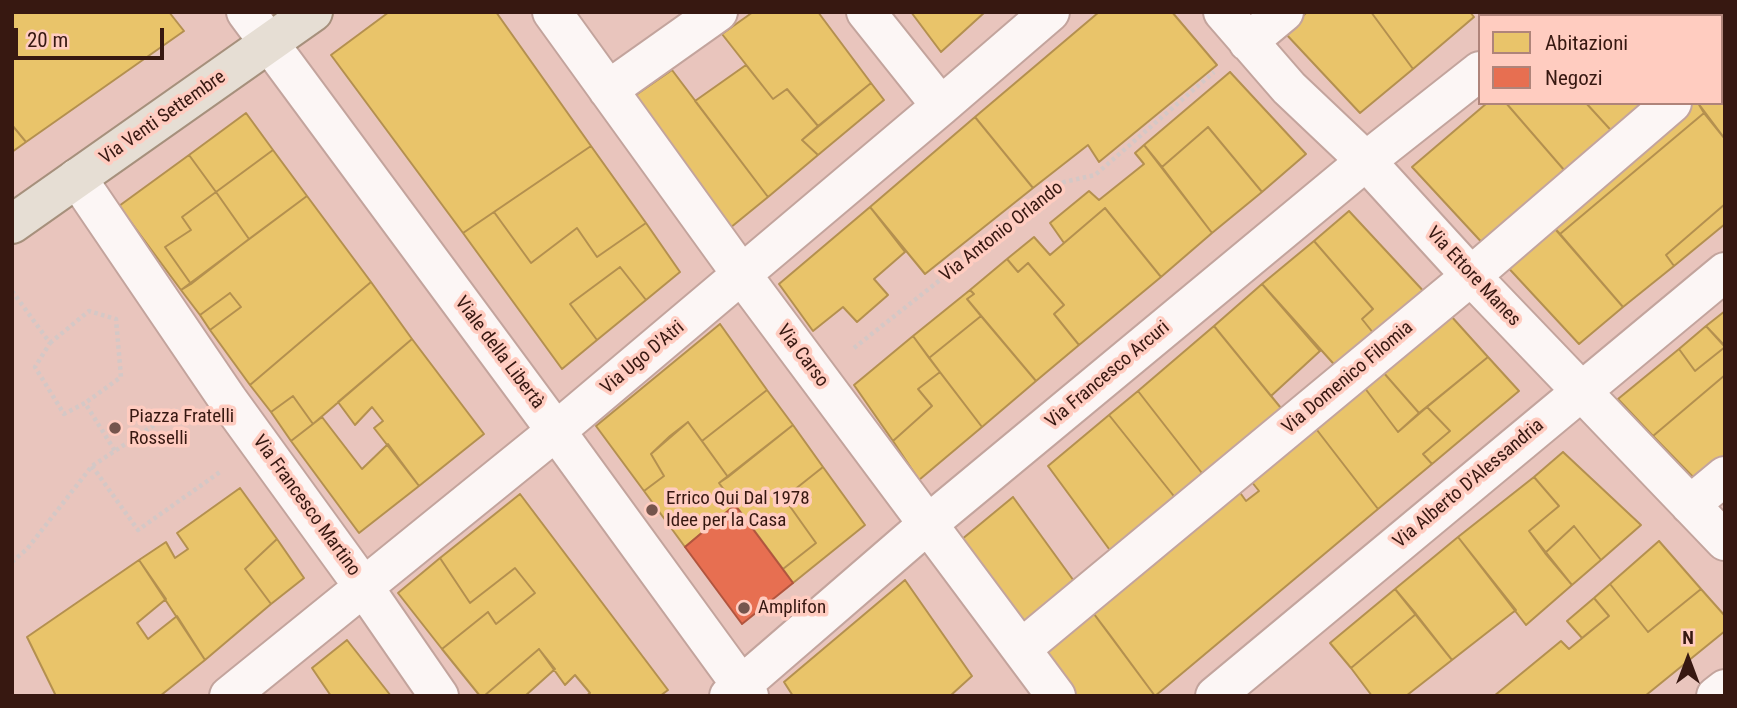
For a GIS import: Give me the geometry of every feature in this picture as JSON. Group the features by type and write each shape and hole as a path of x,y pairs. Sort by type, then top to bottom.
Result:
{"main road":[{"name":"Via Venti Settembre","path":"12,224 313,12"}],"street":[{"name":"Viale della Libertà","path":"246,12 556,431 740,692"},
{"name":"Via Carso","path":"552,12 742,275 1056,696"},
{"path":"608,90 718,12"},
{"path":"866,12 942,106"},
{"name":"Via Ugo D'Atri","path":"229,696 556,431 1050,12"},
{"name":"Via Ettore Manes","path":"1223,12 1289,88 1366,161 1471,276 1725,541"},
{"path":"1248,42 1284,12"},
{"name":"Via Francesco Arcuri","path":"740,692 928,524 1366,161 1478,73"},
{"name":"Via Domenico Filomia","path":"1021,649 1471,276 1670,105"},
{"name":"Via Francesco Martino","path":"77,178 218,384 439,696"},
{"name":"Via Alberto D'Alessandria","path":"1214,696 1725,272"},
{"path":"1690,505 1725,476"},
{"path":"1716,696 1725,689"}],"path":[{"name":"Via Antonio Orlando","path":"817,376 1064,182 1095,175 1248,42"},
{"path":"12,291 50,343"},
{"path":"89,311 116,319 121,377 85,403 64,414 35,367 50,343 89,311"},
{"path":"12,562 27,549 92,466 218,384"},
{"path":"85,403 115,451"},
{"path":"178,409 185,419"},
{"path":"92,466 138,530 220,472 213,462"}],"building: Abitazioni":[{"path":"12,12 169,12 184,31 26,142 12,125"},
{"path":"389,12 496,12 591,146 463,233 331,55"},
{"path":"753,12 818,12 871,83 818,126 787,89 773,99 722,34"},
{"path":"911,12 985,12 941,52"},
{"path":"1099,12 1172,12 1217,65 1099,162 1088,145 1033,188 975,117"},
{"path":"1307,12 1371,12 1413,69 1360,113 1285,33"},
{"path":"1371,12 1470,12 1474,17 1413,69"},
{"path":"1725,12 1725,48 1723,50 1723,14 1594,14"},
{"path":"746,65 773,99 787,89 818,126 802,140 818,155 768,197 695,101"},
{"path":"672,70 768,197 730,228 633,97"},
{"path":"1230,72 1306,154 1262,192 1208,127 1162,167 1144,145"},
{"path":"1725,74 1725,139 1700,105 1723,105"},
{"path":"871,83 884,100 818,155 802,140"},
{"path":"1485,105 1508,105 1571,178 1487,248 1412,167"},
{"path":"1508,105 1588,105 1618,138 1571,178"},
{"path":"1588,105 1657,105 1618,138"},
{"path":"1688,105 1699,105 1704,113 1560,234 1549,222"},
{"path":"246,113 273,150 216,192 189,155"},
{"path":"1704,113 1725,139 1725,204 1666,255 1674,266 1623,307 1560,234"},
{"path":"975,117 1033,188 925,274 870,207"},
{"path":"12,125 26,142 12,152"},
{"path":"1208,127 1262,192 1212,233 1162,167"},
{"path":"1144,145 1212,233 1161,277 1105,208 1064,243 1050,223 1089,191 1099,200 1144,164 1135,153"},
{"path":"591,146 646,223 597,257 577,228 531,263 494,212"},
{"path":"273,150 307,196 249,239 216,192"},
{"path":"189,155 216,192 182,217 191,230 165,247 191,284 181,290 119,206"},
{"path":"216,192 249,239 191,284 165,247 191,230 182,217"},
{"path":"307,196 371,282 250,385 210,330 241,307 230,293 200,315 181,290"},
{"path":"1725,204 1725,224 1674,266 1666,255"},
{"path":"870,207 905,252 874,279 888,295 857,322 843,307 813,331 779,284"},
{"path":"1105,208 1161,277 1079,345 1054,314 1064,305 1028,263 1018,272 1007,259 1034,237 1050,255"},
{"path":"1349,211 1428,296 1378,339 1362,319 1373,309 1314,241"},
{"path":"494,212 531,263 577,228 597,257 646,223 680,272 646,300 620,267 570,304 597,340 562,369 463,233"},
{"path":"1549,222 1623,307 1579,344 1502,261"},
{"path":"1314,241 1373,309 1362,319 1378,339 1340,371 1262,284"},
{"path":"1007,259 1018,272 1028,263 1064,305 1054,314 1079,345 1036,381 967,299 974,294 970,290"},
{"path":"620,267 646,300 597,340 570,304"},
{"path":"371,282 412,339 313,424 293,396 271,412 250,385"},
{"path":"1262,284 1320,351 1271,396 1214,326"},
{"path":"970,290 974,294 967,299 981,316 929,358 913,336"},
{"path":"230,293 241,307 210,330 200,315"},
{"path":"1442,306 1488,357 1419,413 1376,364"},
{"path":"1725,311 1725,346 1706,326"},
{"path":"981,316 1036,381 982,427 929,358"},
{"path":"720,324 767,390 702,441 688,422 670,436 651,454 664,476 644,491 596,426"},
{"path":"1214,326 1285,413 1205,477 1138,391"},
{"path":"1706,326 1725,347 1695,371 1679,349"},
{"path":"913,336 940,372 918,389 932,406 893,441 854,385"},
{"path":"412,339 484,434 419,486 374,428 383,421 372,407 355,425 338,402"},
{"path":"1725,347 1725,375 1653,436 1618,399 1679,349 1695,371"},
{"path":"1488,357 1519,391 1432,464 1423,454 1450,431 1427,407"},
{"path":"1376,364 1419,413 1398,432 1358,379"},
{"path":"940,372 982,427 919,480 893,441 932,406 918,389"},
{"path":"1725,375 1725,458 1697,481 1653,436"},
{"path":"1358,379 1398,432 1427,407 1450,431 1423,454 1432,464 1378,509 1310,421"},
{"path":"767,390 793,425 728,477 702,441"},
{"path":"1138,391 1205,477 1177,500 1109,415"},
{"path":"293,396 313,424 291,441 271,412"},
{"path":"1109,415 1177,500 1112,553 1048,466"},
{"path":"322,417 362,469 388,444 419,486 359,533 291,441"},
{"path":"1310,421 1378,509 1155,696 1088,606 1146,558 1152,566 1164,556 1159,549 1236,487 1246,501 1259,491 1247,476"},
{"path":"688,422 728,477 719,483 735,505 685,547 644,491 664,476 651,454"},
{"path":"793,425 823,467 784,498 816,543 783,569 719,483"},
{"path":"1563,452 1641,525 1601,560 1574,526 1545,553 1529,531 1559,506 1534,477"},
{"path":"823,467 865,525 793,583 783,569 816,543 784,498"},
{"path":"1534,477 1559,506 1529,531 1572,585 1526,625 1458,537"},
{"path":"240,488 277,539 245,569 271,604 205,660 139,560 166,542 175,558 188,549 177,533"},
{"path":"520,494 668,690 660,696 586,696 590,693 575,675 565,685 539,649 484,696 480,696 442,649 488,612 496,624 535,593 515,568 470,603 440,558"},
{"path":"1013,497 1079,588 1027,632 961,540"},
{"path":"1574,526 1601,560 1572,585 1545,553"},
{"path":"1458,537 1516,610 1452,660 1395,589"},
{"path":"277,539 304,578 271,604 245,569"},
{"path":"1659,541 1701,589 1648,632 1610,584"},
{"path":"440,558 470,603 515,568 535,593 496,624 488,612 442,649 398,593"},
{"path":"139,560 166,599 137,623 148,639 177,616 205,660 160,696 56,696 27,637"},
{"path":"905,580 972,676 950,696 793,696 784,682"},
{"path":"1610,584 1648,632 1701,589 1725,616 1725,631 1645,696 1494,696 1561,641 1569,649 1609,616 1594,598"},
{"path":"1395,589 1416,614 1351,668 1330,643"},
{"path":"1594,598 1609,616 1582,638 1567,621"},
{"path":"1088,606 1155,696 1070,696 1035,650"},
{"path":"1416,614 1452,660 1406,696 1372,696 1351,668"},
{"path":"347,640 391,696 331,696 312,668"},
{"path":"539,649 555,669 525,696 484,696"}],"building: Negozi":[{"path":"735,505 793,583 742,624 685,547"}],"place":[{"name":"Piazza Fratelli Rosselli","path":"115,428"},
{"name":"Errico Qui Dal 1978 Idee per la Casa","path":"652,510"},
{"name":"Amplifon","path":"744,608"}]}
